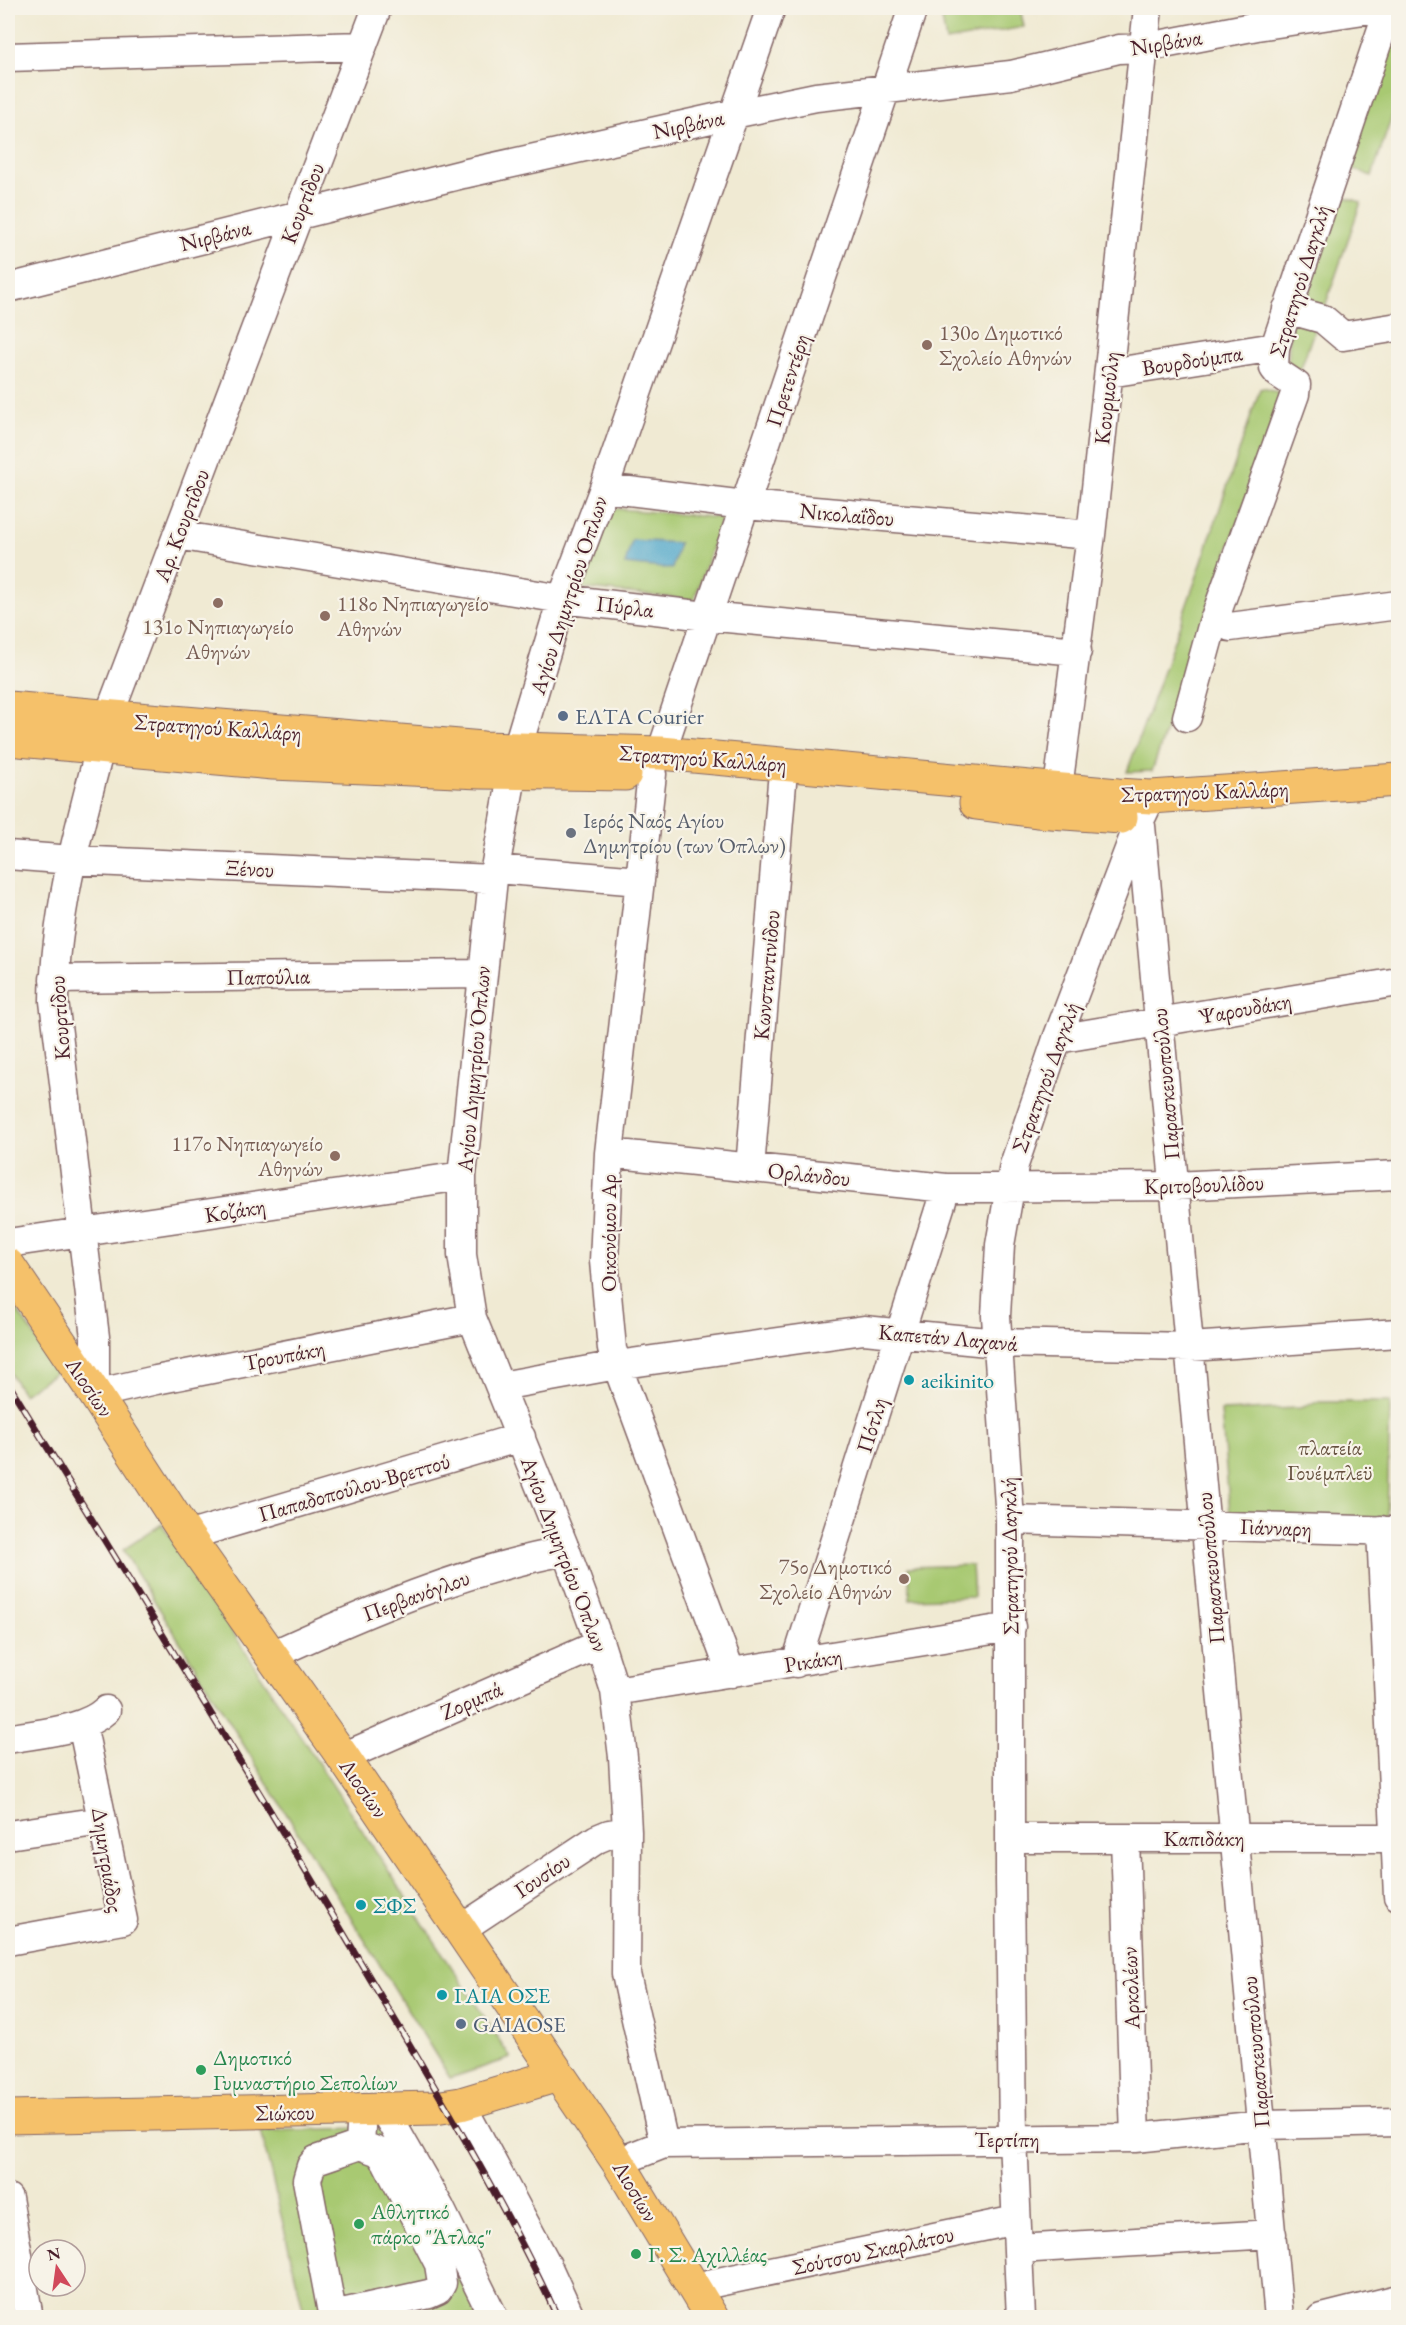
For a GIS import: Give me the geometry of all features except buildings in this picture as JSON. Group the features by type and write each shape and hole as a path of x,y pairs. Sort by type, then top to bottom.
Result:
{"main road":[{"name":"Στρατηγού Καλλάρη","path":"8,708 104,733 273,763 514,761 657,763 1058,788 1146,807 1398,780"},
{"name":"Στρατηγού Καλλάρη","path":"8,739 104,733"},
{"name":"Στρατηγού Καλλάρη","path":"657,763 782,783 1037,811 1398,802"},
{"name":"Λιοσίων","path":"8,1265 187,1536 343,1757 618,2162 712,2318"},
{"name":"Σιώκου","path":"8,2117 422,2109 461,2104 558,2075"}],"street":[{"name":"Κουρτίδου","path":"229,398 377,8"},
{"name":"Αγίου Δημητρίου Όπλων","path":"664,2144 626,1974 627,1831 623,1757 615,1691 566,1551 472,1317 462,1256 462,1176 481,974 494,874 514,761 562,599 604,488 771,8"},
{"name":"Πρετεντέρη","path":"657,763 913,8"},
{"name":"Κουρμούλη","path":"1058,788 1091,535 1148,8"},
{"name":"Νιρβάνα","path":"8,288 463,174 816,97 1011,75 1119,49 1143,48 1257,26 1377,8"},
{"name":"Στρατηγού Δαγκλή","path":"1187,717 1212,626 1295,394 1296,385 1274,368 1275,347 1389,8"},
{"path":"8,57 363,46"},
{"path":"1287,309 1323,319 1343,336 1398,327"},
{"name":"Βουρδούμπα","path":"1109,373 1275,347"},
{"name":"Αρ. Κουρτίδου","path":"134,651 229,398"},
{"name":"Νικολαΐδου","path":"604,488 745,505 1091,535"},
{"name":"Πύρλα","path":"177,536 562,599 706,616 1077,651"},
{"path":"1230,627 1398,605"},
{"name":"Κουρτίδου","path":"95,1394 94,1337 54,1001 54,979 72,860 95,762 134,651"},
{"name":"Οικονόμου Αρ","path":"657,763 640,880 609,1153 604,1261 612,1349 731,1673"},
{"name":"Κωνσταντινίδου","path":"750,1168 782,783"},
{"name":"Στρατηγού Δαγκλή","path":"1021,2318 1013,2138 1010,1520 996,1316 999,1245 1014,1165 1057,1039 1146,807"},
{"name":"Παρασκευοπούλου","path":"1146,807 1160,1023 1279,2318"},
{"name":"Ξένου","path":"8,855 72,860 640,880"},
{"name":"Παπούλια","path":"54,979 481,974"},
{"name":"Ψαρουδάκη","path":"1057,1039 1398,982"},
{"name":"Ορλάνδου","path":"609,1153 946,1188 1009,1189"},
{"name":"Κριτοβουλίδου","path":"1009,1189 1175,1186 1398,1174"},
{"name":"Κοζάκη","path":"8,1243 462,1176"},
{"name":"Πότλη","path":"796,1663 946,1188"},
{"name":"Τρουπάκη","path":"95,1394 472,1317"},
{"name":"Καπετάν Λαχανά","path":"501,1386 617,1365 864,1330 998,1343 1190,1347 1398,1334"},
{"name":"Παπαδοπούλου-Βρεττού","path":"187,1536 521,1437"},
{"name":"Γιάνναρη","path":"1010,1520 1390,1530"},
{"path":"1390,1530 1398,1896"},
{"name":"Περβανόγλου","path":"272,1655 355,1617 465,1577 566,1551"},
{"name":"Ρικάκη","path":"615,1691 1011,1627"},
{"name":"Ζορμπά","path":"343,1757 600,1644"},
{"path":"8,1739 82,1724 97,1718 106,1710"},
{"name":"Δημητριάδος","path":"8,1941 123,1920 82,1724"},
{"path":"8,1835 102,1821"},
{"name":"Γουσίου","path":"461,1929 597,1839 627,1831"},
{"name":"Καπιδάκη","path":"1011,1838 1397,1838"},
{"name":"Αρκολέων","path":"1125,1838 1135,2138"},
{"path":"461,2104 545,2261 571,2318"},
{"path":"360,2145 372,2110"},
{"path":"372,2110 440,2208 494,2318"},
{"name":"Τερτίπη","path":"618,2162 664,2144 1135,2138 1261,2125 1398,2122"},
{"path":"360,2145 378,2152 386,2161 439,2264 442,2283 438,2290 429,2294 333,2316 307,2180 311,2166 316,2160 360,2145"},
{"path":"8,2198 29,2318"},
{"name":"Σούτσου Σκαρλάτου","path":"694,2288 1016,2220"},
{"path":"1018,2249 1272,2234"},
{"path":"1322,2318 1398,2300"}],"green space":[{"path":"940,8 1020,8 1024,27 946,41"},
{"path":"1381,44 1398,46 1398,98 1372,176 1340,165"},
{"path":"1338,195 1361,202 1323,312 1293,304"},
{"path":"1291,314 1317,322 1299,374 1288,366"},
{"path":"1264,388 1282,395 1152,771 1127,772 1196,579 1260,389"},
{"path":"608,508 722,518 694,600 581,588"},
{"path":"8,1297 58,1371 23,1394 8,1370"},
{"name":"πλατεία Γουέμπλεϋ","path":"1317,1402 1390,1402 1387,1520 1230,1514 1221,1411 1301,1408"},
{"path":"162,1524 511,2058 450,2078 123,1550"},
{"path":"972,1565 974,1597 910,1599 909,1567"},
{"name":"Αθλητικό πάρκο \"Άτλας\"","path":"386,2129 483,2317 305,2317 261,2131"}],"water":[{"path":"632,540 679,543 672,569 625,564"}],"railway":[{"path":"8,1383 188,1675 441,2098 514,2229 558,2318"}],"place":[{"name":"130ο Δημοτικό Σχολείο Αθηνών","path":"927,345"},
{"name":"131ο Νηπιαγωγείο Αθηνών","path":"218,603"},
{"name":"118ο Νηπιαγωγείο Αθηνών","path":"325,616"},
{"name":"ΕΛΤΑ Courier","path":"563,716"},
{"name":"Ιερός Ναός Αγίου Δημητρίου (των Όπλων)","path":"571,833"},
{"name":"117ο Νηπιαγωγείο Αθηνών","path":"335,1156"},
{"name":"aeikinito","path":"909,1380"},
{"name":"75ο Δημοτικό Σχολείο Αθηνών","path":"904,1579"},
{"name":"ΣΦΣ","path":"361,1905"},
{"name":"ΓΑΙΑ ΟΣΕ","path":"442,1995"},
{"name":"GAIAOSE","path":"461,2024"},
{"name":"Δημοτικό Γυμναστήριο Σεπολίων","path":"201,2070"},
{"name":"Αθλητικό πάρκο \"Άτλας\"","path":"359,2224"},
{"name":"Γ. Σ. Αχιλλέας","path":"636,2254"}]}
